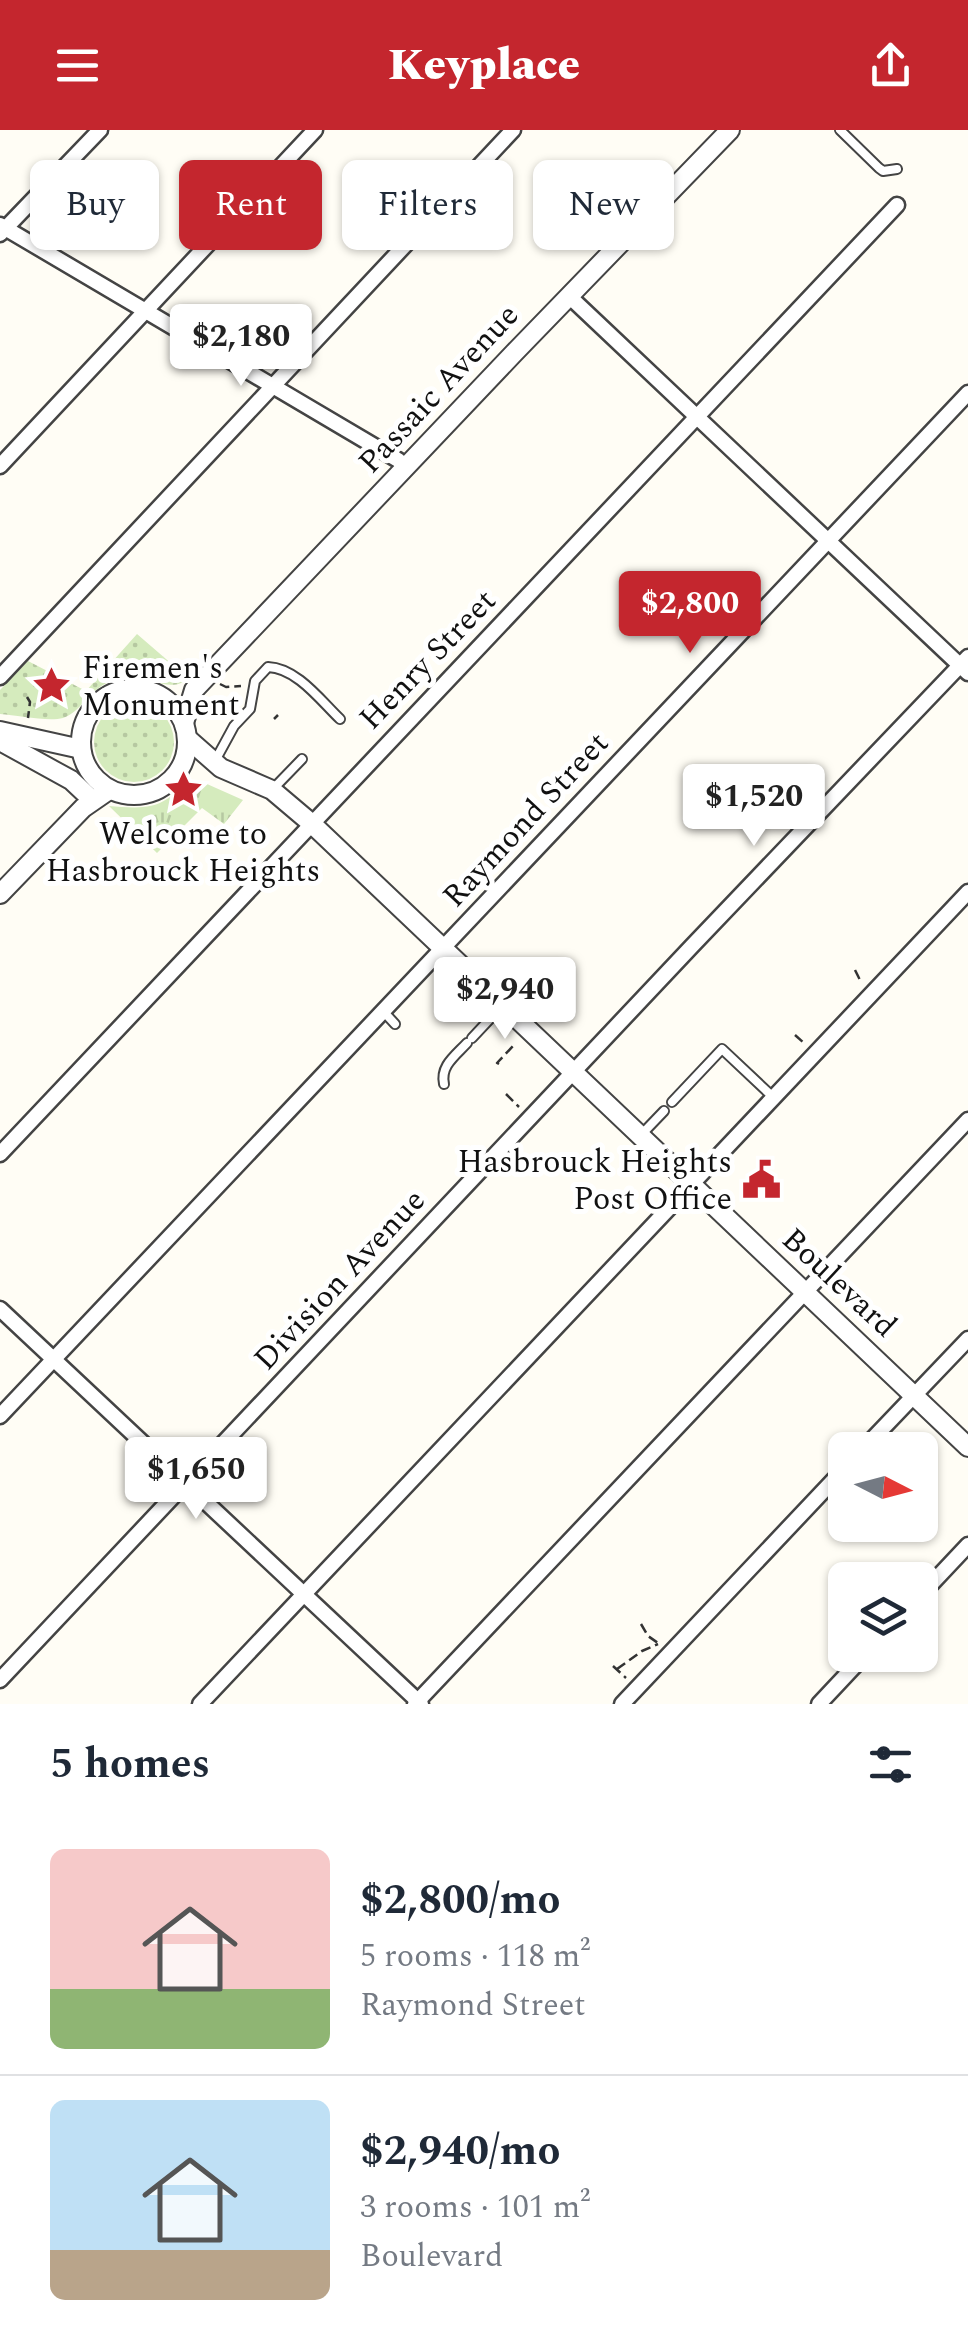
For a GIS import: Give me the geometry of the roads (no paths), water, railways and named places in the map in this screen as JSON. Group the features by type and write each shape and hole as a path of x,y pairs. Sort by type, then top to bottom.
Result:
{"street":[{"path":"100,130 2,230 406,467"},
{"path":"0,466 315,130"},
{"path":"0,677 512,130"},
{"name":"Passaic Avenue","path":"186,731 194,690 730,130"},
{"name":"Henry Street","path":"0,1154 897,206"},
{"path":"569,296 965,665"},
{"name":"Raymond Street","path":"0,1416 968,393"},
{"name":"Division Avenue","path":"0,1680 965,665"},
{"path":"94,794 81,748 83,727 95,706 118,692 162,697 194,690"},
{"path":"0,740 94,794 140,795 168,783 186,755 186,731 177,712 162,697"},
{"path":"28,727 81,748"},
{"path":"0,731 83,727"},
{"name":"Boulevard","path":"186,731 217,766 272,790 311,823 968,1447"},
{"name":"Boulevard","path":"179,768 217,766"},
{"path":"0,894 94,794"},
{"path":"200,1704 691,1185 754,1126 773,1098 968,892"},
{"path":"0,1309 418,1703 805,1292 867,1220 968,1120"},
{"path":"879,1432 968,1339"},
{"path":"622,1704 828,1486"},
{"path":"938,1577 968,1545"},
{"path":"819,1704 849,1672"}],"lane":[{"path":"840,130 883,172 897,169"},
{"path":"217,766 234,726 250,708 255,680 266,668 274,667 298,680 340,720"},
{"path":"272,790 302,759"},
{"path":"444,1084 446,1066 502,1006"},
{"path":"383,1012 396,1024"},
{"path":"672,1102 722,1049 773,1098"},
{"path":"640,1136 664,1111"}],"place":[{"name":"Firemen's Monument","path":"52,686"},
{"name":"Welcome to Hasbrouck Heights","path":"183,789"},
{"name":"Hasbrouck Heights Post Office","path":"762,1180"}]}
